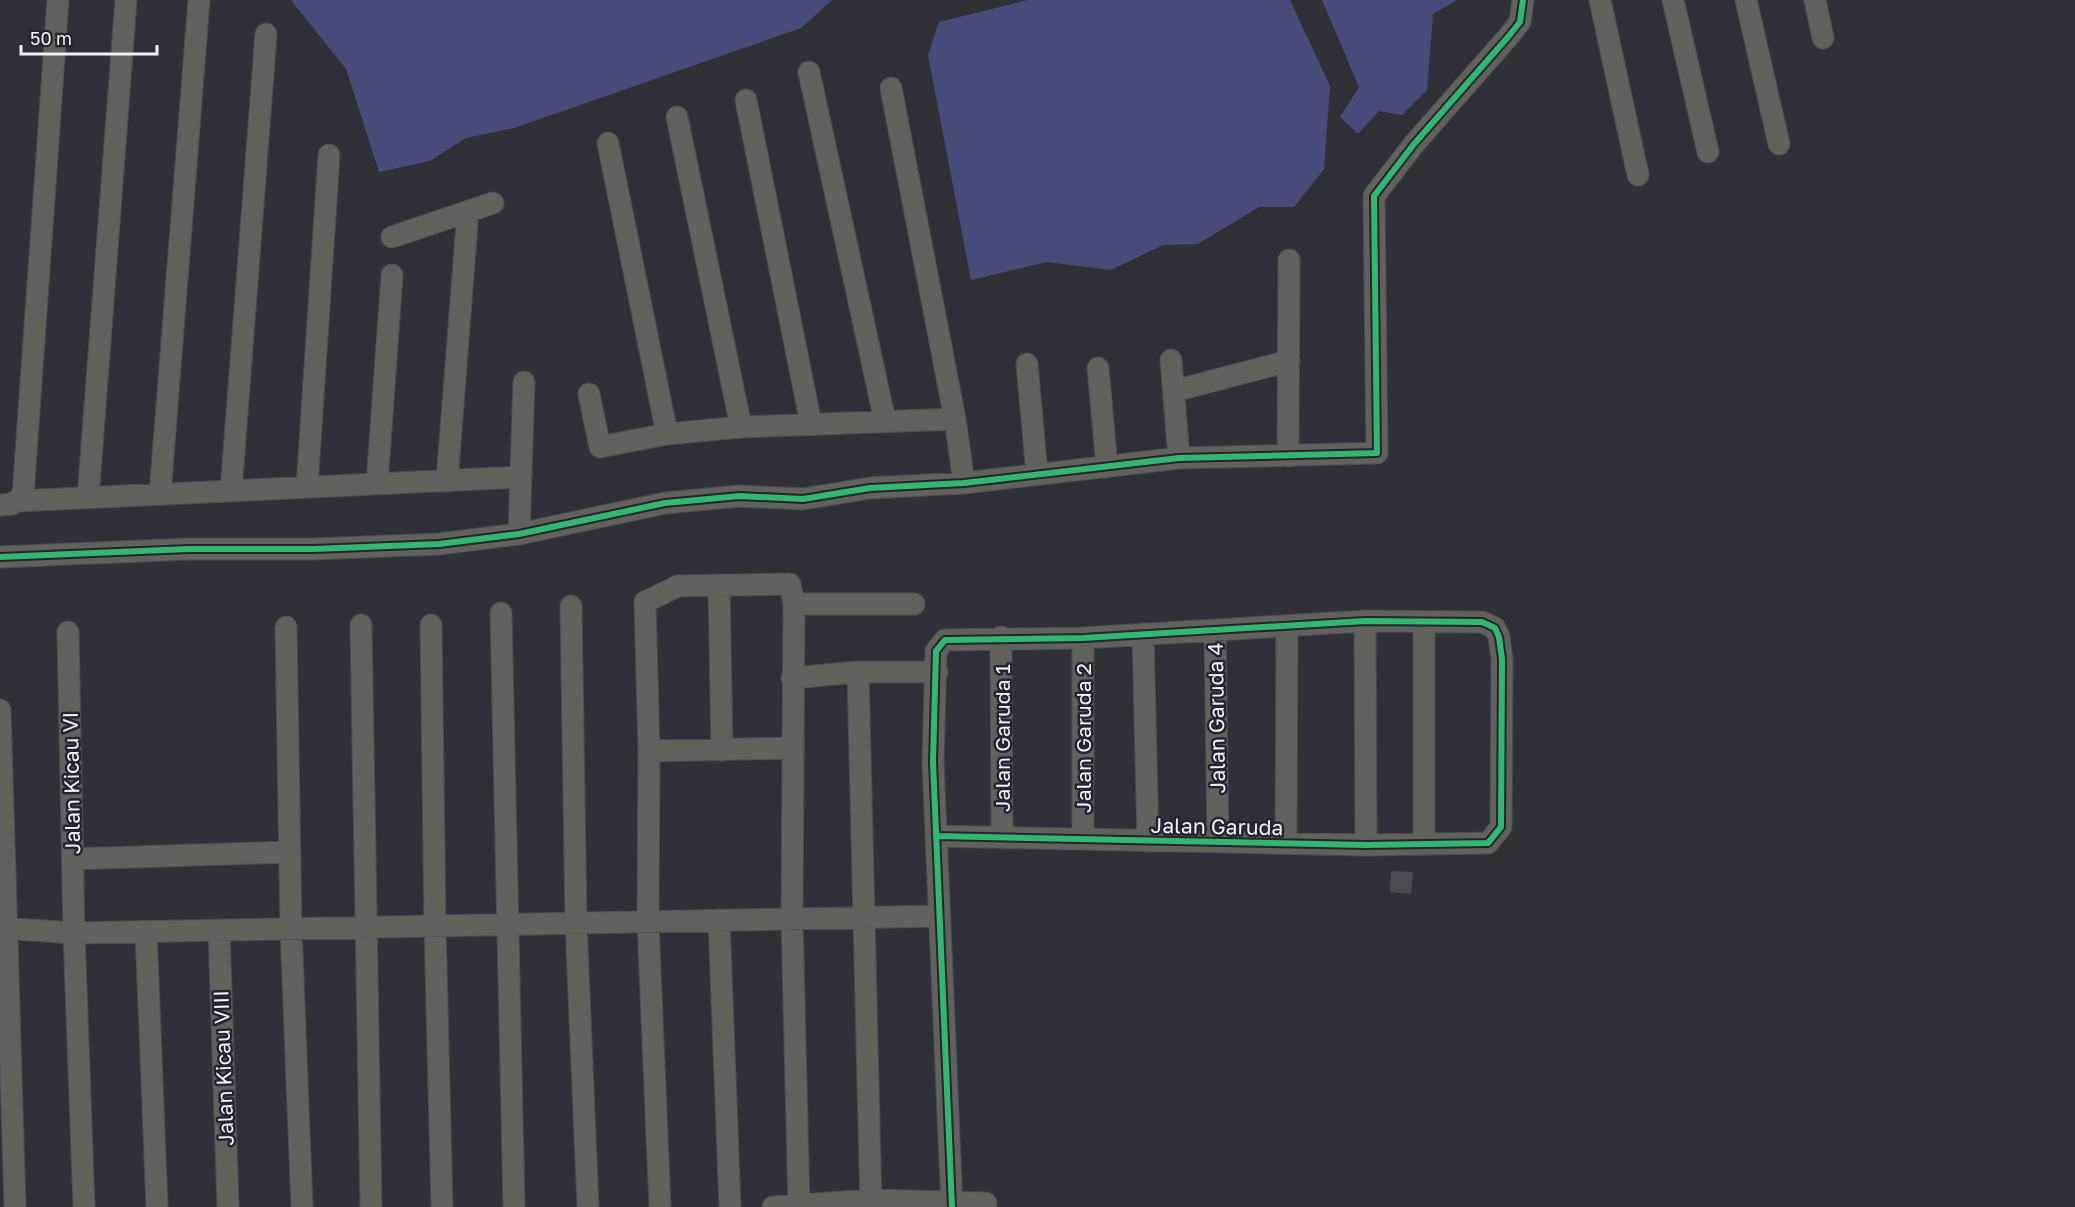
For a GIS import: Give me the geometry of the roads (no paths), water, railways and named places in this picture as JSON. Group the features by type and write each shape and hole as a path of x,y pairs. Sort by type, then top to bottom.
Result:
{"street":[{"path":"9,503 23,496 58,0"},
{"path":"88,498 126,0"},
{"path":"160,494 199,0"},
{"path":"1600,0 1638,175"},
{"path":"1673,0 1708,152"},
{"path":"1746,0 1779,144"},
{"path":"1815,0 1823,38"},
{"path":"0,557 189,549 314,549 439,544 519,534 664,503 740,496 803,499 870,488 964,483 1179,458 1377,453 1374,196 1414,144 1520,22 1527,4"},
{"path":"231,491 266,34"},
{"path":"809,72 885,421"},
{"path":"891,88 955,419 964,483"},
{"path":"746,100 811,424"},
{"path":"677,117 741,427"},
{"path":"608,143 667,434"},
{"path":"307,487 329,155"},
{"path":"392,237 493,203"},
{"path":"447,481 468,211"},
{"path":"1288,456 1289,260"},
{"path":"377,484 392,275"},
{"path":"1171,360 1179,458"},
{"path":"1174,391 1289,361"},
{"path":"1027,364 1037,474"},
{"path":"1098,368 1107,467"},
{"path":"519,534 524,382"},
{"path":"589,394 600,447 667,434 741,427 955,419"},
{"path":"9,503 521,477"},
{"path":"660,1207 648,922 645,602 678,586 790,584 794,604 792,919 799,1206"},
{"path":"719,586 722,750"},
{"path":"794,604 914,604"},
{"path":"571,606 576,923 588,1207"},
{"path":"501,613 506,924 514,1207"},
{"path":"1365,621 1366,845"},
{"path":"952,1205 933,762 936,651 939,644 945,640 1083,638 1365,621 1424,622 1424,844"},
{"name":"Jalan Garuda","path":"936,837 1366,845 1488,843 1501,827 1502,659 1499,637 1495,628 1482,622 1424,622"},
{"path":"361,625 370,1207"},
{"path":"431,625 442,1207"},
{"path":"1286,843 1287,626"},
{"path":"286,627 291,928 302,1207"},
{"name":"Jalan Garuda 4","path":"1215,630 1218,842"},
{"name":"Jalan Kicau VI","path":"68,632 74,933 84,1207"},
{"path":"1143,634 1148,841"},
{"name":"Jalan Garuda 1","path":"1001,638 1002,838"},
{"name":"Jalan Garuda 2","path":"1083,638 1083,839"},
{"path":"792,678 858,672 937,672"},
{"path":"858,672 871,1203"},
{"path":"0,710 3,928 15,1207"},
{"path":"648,751 793,748"},
{"path":"73,859 290,852"},
{"path":"3,928 74,933 940,916"},
{"path":"719,920 730,1207"},
{"name":"Jalan Kicau VIII","path":"219,930 228,1207"},
{"path":"146,931 157,1207"},
{"path":"773,1207 871,1203 952,1205 986,1203"}],"water":[{"path":"291,0 832,0 801,28 514,128 466,138 430,161 379,172 346,69"},
{"path":"1028,0 1290,0 1330,86 1324,169 1294,207 1259,207 1198,244 1163,245 1111,270 1047,262 971,280 928,55 939,22"},
{"path":"1322,0 1457,0 1433,14 1427,90 1402,115 1379,111 1358,134 1340,117 1359,87"}]}
